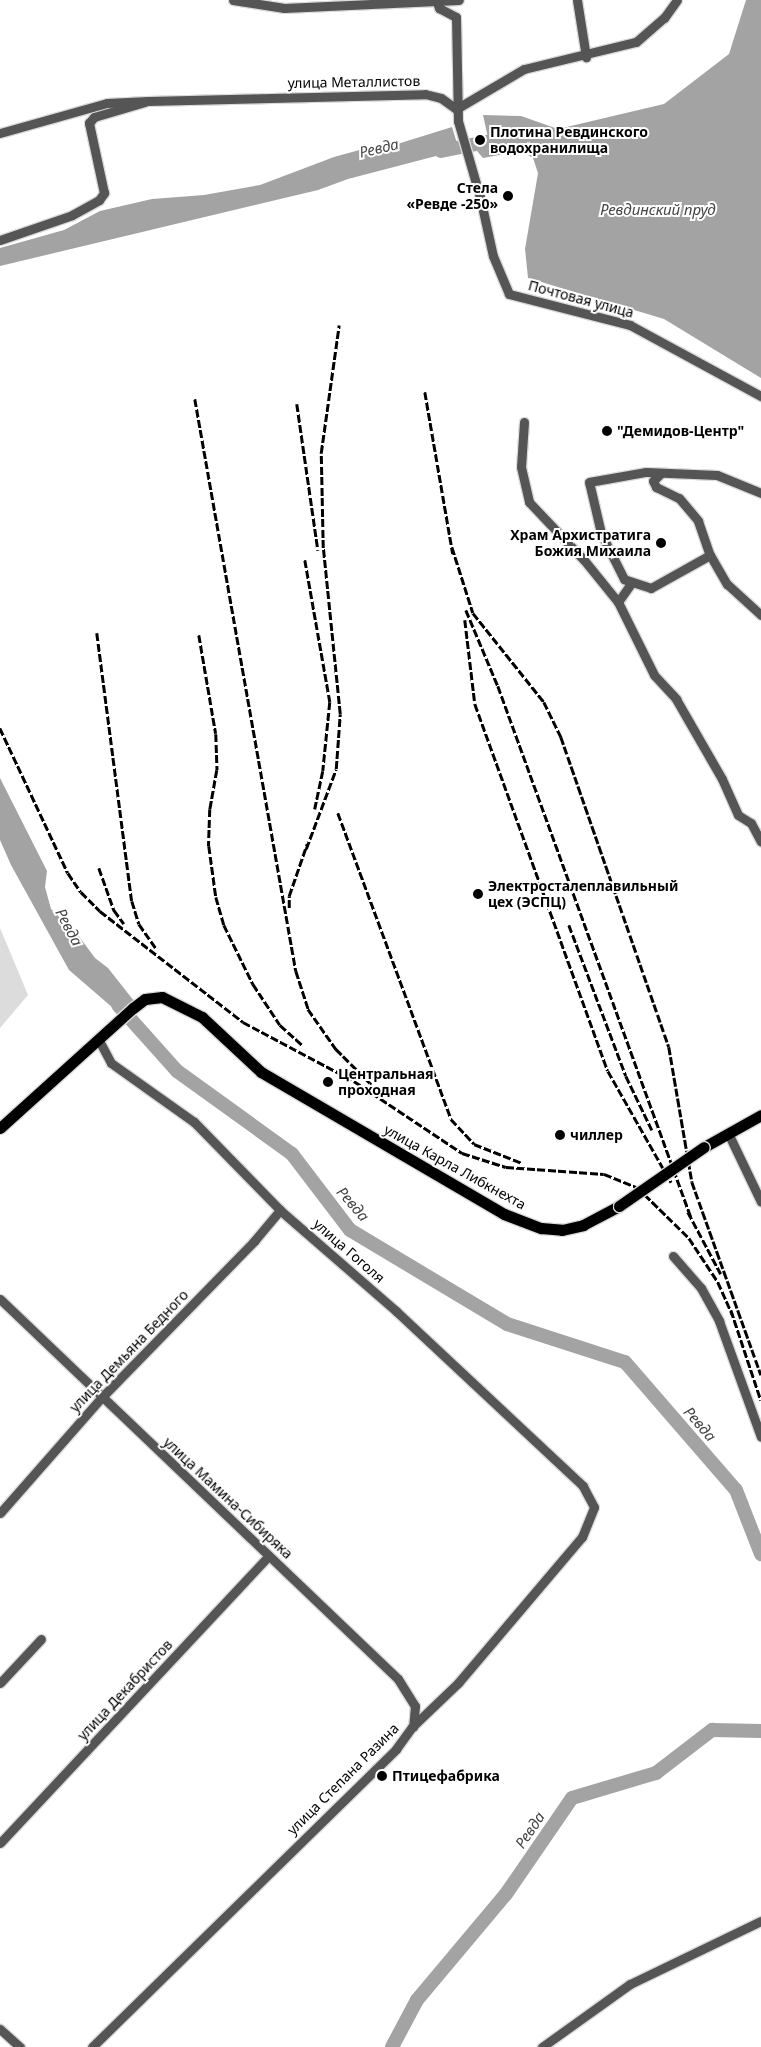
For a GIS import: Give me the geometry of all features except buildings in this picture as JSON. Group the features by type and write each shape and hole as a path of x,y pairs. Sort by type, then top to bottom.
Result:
{"main road":[{"name":"улица Карла Либкнехта","path":"98,1039 145,999 169,999 193,1011 261,1072 518,1220 541,1228 567,1229 592,1221 618,1206 704,1147 761,1115"},
{"path":"0,1128 98,1039"}],"street":[{"path":"233,0 284,8 459,0"},
{"path":"577,0 586,56"},
{"path":"456,109 524,69 586,56 636,42 664,18 677,0"},
{"path":"437,1 440,8 456,17 456,109"},
{"name":"улица Металлистов","path":"0,133 107,103 425,94 441,98 456,109"},
{"path":"0,240 72,215 99,200 104,193 90,123 94,117 136,108 148,101"},
{"name":"Почтовая улица","path":"456,109 480,197 492,256 509,294 630,325 761,396"},
{"path":"524,422 521,467 529,502 584,560 618,602 654,675 676,699 722,779 738,815 751,823 761,842"},
{"path":"710,555 651,588 624,579 602,533 589,482 646,472 717,475 761,493"},
{"path":"661,473 653,480 656,487 679,498 698,521 710,555 727,584 761,616"},
{"path":"618,602 632,582"},
{"name":"улица Гоголя","path":"98,1039 111,1063 194,1122 280,1210 396,1310 583,1486"},
{"path":"728,1133 761,1202"},
{"name":"улица Демьяна Бедного","path":"0,1513 102,1397 256,1240 280,1210"},
{"path":"673,1256 701,1288 719,1321 761,1437"},
{"name":"улица Мамина-Сибиряка","path":"0,1298 398,1679 415,1706 412,1727"},
{"name":"улица Степана Разина","path":"92,2047 396,1750 412,1727 458,1684 582,1536 594,1507 583,1486"},
{"name":"улица Декабристов","path":"0,1843 269,1556"},
{"path":"0,1683 41,1639"},
{"path":"542,2047 630,1984 761,1921"},
{"path":"0,2029 20,2047"}],"shaded area":[{"path":"0,928 28,995 0,1028"}],"water":[{"name":"Ревдинский пруд","path":"746,0 761,0 761,378 664,319 528,278 525,249 538,173 533,158 520,151 483,158 477,151 490,147 483,115 521,116 558,129 664,104 729,54"},
{"path":"452,127 459,150 348,179 318,190 0,266 0,248 64,230 100,211 152,199 204,195 260,185 334,157 374,146 378,150"},
{"path":"0,778 47,871 45,887 51,909 78,935 95,958 108,968 134,1001 120,1014 69,970 11,865 0,840"}],"waterway":[{"name":"Ревда","path":"441,151 506,138"},
{"name":"Ревда","path":"118,1005 177,1071 292,1154 350,1230 507,1324 625,1362 736,1490 761,1554"},
{"name":"Ревда","path":"392,2047 417,2000 506,1894 572,1798 656,1773 712,1730 761,1731"}],"railway":[{"path":"306,849 336,769 340,714 323,548 321,453 339,325"},
{"path":"425,392 453,554"},
{"path":"195,399 296,971 308,1009 336,1049 376,1089"},
{"path":"297,404 318,550"},
{"path":"452,547 473,613 544,702 561,737 669,1047 692,1182 761,1375"},
{"path":"305,560 330,702 323,771 315,809"},
{"path":"466,610 498,686 691,1217"},
{"path":"465,620 475,704 608,1071 671,1182"},
{"path":"97,633 132,901 139,924 156,948"},
{"path":"199,635 216,734 217,770 210,809 209,846 216,897 224,925 253,984 280,1025 303,1046"},
{"path":"0,728 68,873 81,892 100,911 243,1022 354,1081 462,1153 506,1167 604,1174 637,1187 689,1238 718,1282 733,1315"},
{"path":"338,813 451,1119 474,1144 522,1163"},
{"path":"289,908 289,896 307,844"},
{"path":"99,868 114,910 124,924"},
{"path":"569,925 626,1076 652,1130"},
{"path":"688,1212 721,1274"},
{"path":"731,1310 761,1400"}],"place":[{"name":"Плотина Ревдинского водохранилища","path":"480,140"},
{"name":"Стела «Ревде -250»","path":"508,196"},
{"name":"\"Демидов-Центр\"","path":"607,431"},
{"name":"Храм Архистратига Божия Михаила","path":"661,543"},
{"name":"Электросталеплавильный цех (ЭСПЦ)","path":"478,894"},
{"name":"Центральная проходная","path":"328,1082"},
{"name":"чиллер","path":"560,1135"},
{"name":"Птицефабрика","path":"382,1776"}]}
